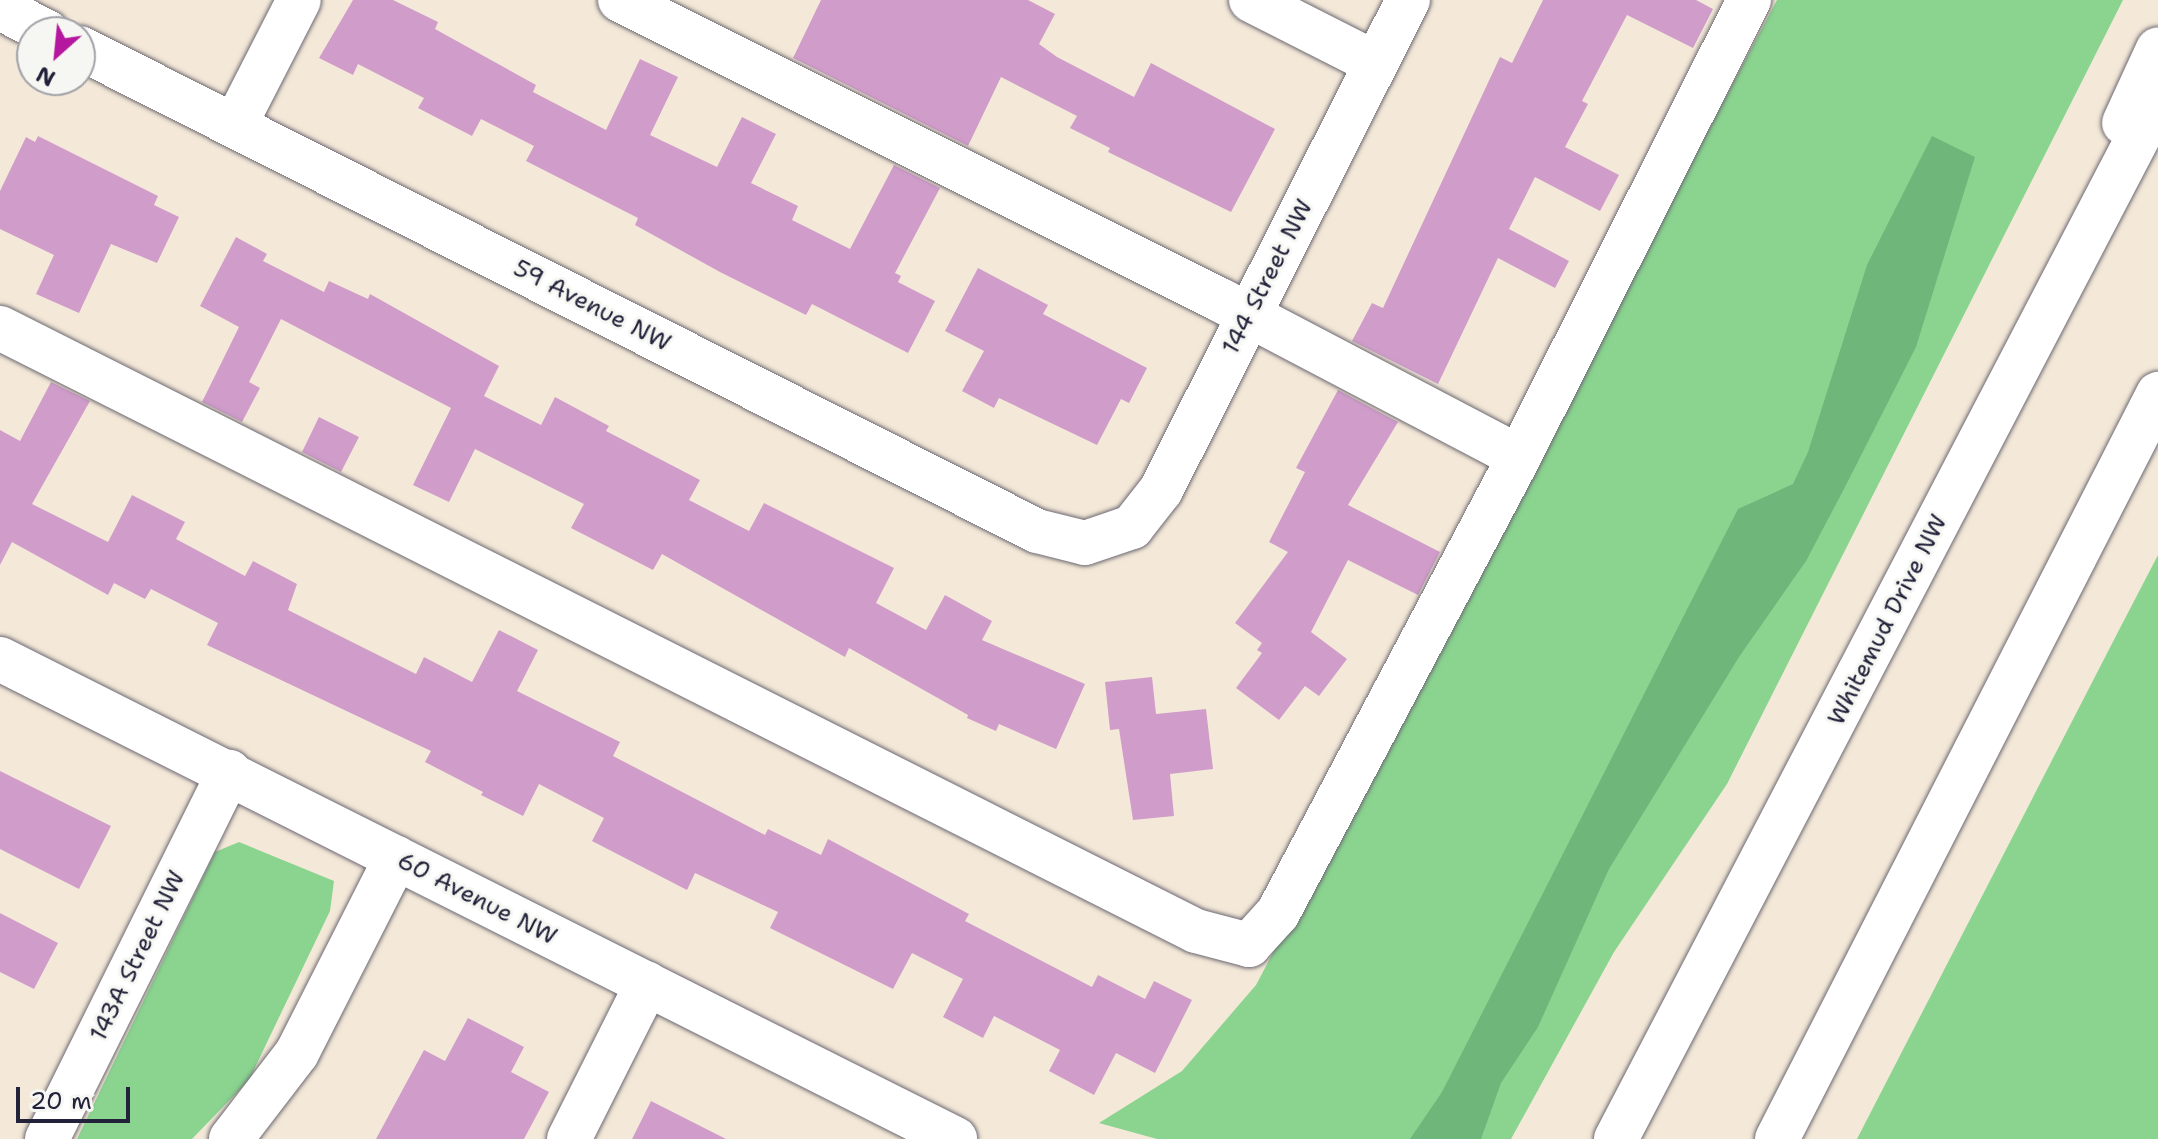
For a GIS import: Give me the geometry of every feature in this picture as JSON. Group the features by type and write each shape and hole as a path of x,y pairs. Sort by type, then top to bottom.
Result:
{"main road":[{"path":"235,125 299,0"},
{"path":"620,0 1249,315 1519,457"},
{"path":"1251,0 1375,63"},
{"name":"144 Street NW","path":"1110,538 1132,527 1161,490 1408,0"},
{"path":"0,328 1196,931 1249,945 1278,913 1519,457 1749,0"},
{"path":"1973,455 2158,49"},
{"name":"59 Avenue NW","path":"96,56 1037,531 1085,543 1110,538"},
{"name":"Whitemud Drive NW","path":"1616,1139 2158,99"},
{"path":"1777,1139 2158,394"},
{"name":"60 Avenue NW","path":"0,659 647,984 894,1126 955,1139"},
{"name":"143A Street NW","path":"47,1139 229,772"},
{"path":"231,1139 297,1053 396,858"},
{"path":"569,1139 647,984"}],"green space":[{"path":"1777,0 2123,0 1727,784 1614,952 1511,1139 1157,1139 1099,1123 1182,1071 1256,985"},
{"path":"1932,136 1975,157 1916,347 1845,487 1806,561 1739,657 1609,869 1538,1027 1501,1083 1481,1139 1410,1139 1442,1092 1738,509 1793,484 1808,452 1867,265"},
{"path":"2158,555 2158,1139 1857,1139 2119,630"},
{"path":"239,842 334,881 330,911 249,1080 192,1139 77,1139 215,852"}],"building":[{"path":"353,0 393,0 438,22 435,29 536,85 533,92 606,130 640,59 678,77 650,135 717,167 742,117 776,134 751,183 798,206 792,220 850,249 894,165 940,188 895,273 901,276 898,282 935,301 908,353 812,304 806,315 720,272 635,225 638,218 526,161 534,146 481,119 472,136 418,108 424,98 358,64 353,75 319,58"},
{"path":"821,0 1028,0 1055,14 1039,44 1057,57 1134,97 1151,63 1275,129 1231,212 1108,152 1110,148 1070,128 1077,116 1001,77 968,146 793,58"},
{"path":"1543,0 1696,0 1713,9 1693,48 1627,15 1582,101 1588,104 1565,147 1619,175 1600,211 1535,177 1509,229 1569,261 1555,288 1498,258 1438,384 1352,341 1372,303 1383,308 1500,57 1512,63"},
{"path":"38,136 158,196 154,205 179,217 157,263 111,244 79,313 36,294 54,255 0,229 0,191 26,137 35,142"},
{"path":"236,237 267,254 263,261 324,292 329,281 368,299 370,294 499,366 484,396 541,425 555,397 609,426 606,431 700,480 689,500 749,531 764,503 894,568 876,603 926,630 945,595 992,621 982,640 1085,684 1056,749 999,724 996,731 967,718 968,715 849,648 845,657 662,554 653,570 571,528 584,504 475,449 449,502 413,485 451,408 281,319 249,382 260,388 242,422 202,402 239,327 200,306"},
{"path":"978,268 1048,305 1043,314 1147,368 1129,403 1121,399 1097,445 999,398 994,408 962,391 984,351 945,331"},
{"path":"51,382 90,401 32,504 108,542 132,495 185,522 176,539 245,576 253,561 297,584 288,610 416,674 424,657 472,682 499,630 538,650 517,691 620,742 613,756 765,835 768,829 821,855 828,839 969,914 965,921 1092,987 1098,975 1145,999 1154,981 1192,1000 1155,1073 1116,1053 1094,1095 1049,1071 1060,1050 994,1016 983,1038 943,1017 963,979 912,953 893,989 770,928 778,912 695,873 687,890 592,841 604,818 539,784 523,816 481,795 483,792 425,762 431,751 207,645 218,623 151,589 145,599 114,583 108,595 12,542 0,565 0,430 20,441"},
{"path":"1338,390 1398,422 1348,505 1440,552 1418,595 1348,560 1311,632 1347,659 1319,696 1305,686 1279,720 1236,688 1262,653 1257,650 1262,643 1235,623 1288,552 1269,542 1305,472 1296,468"},
{"path":"319,417 359,437 341,472 302,452"},
{"path":"1152,677 1156,714 1206,709 1213,769 1170,774 1174,816 1133,820 1119,729 1110,730 1105,682"},
{"path":"0,771 111,826 79,889 0,849"},
{"path":"0,913 58,943 34,989 0,972"},
{"path":"468,1018 524,1047 511,1072 549,1092 524,1139 376,1139 424,1050 445,1061"},
{"path":"651,1101 726,1139 632,1139"}]}
